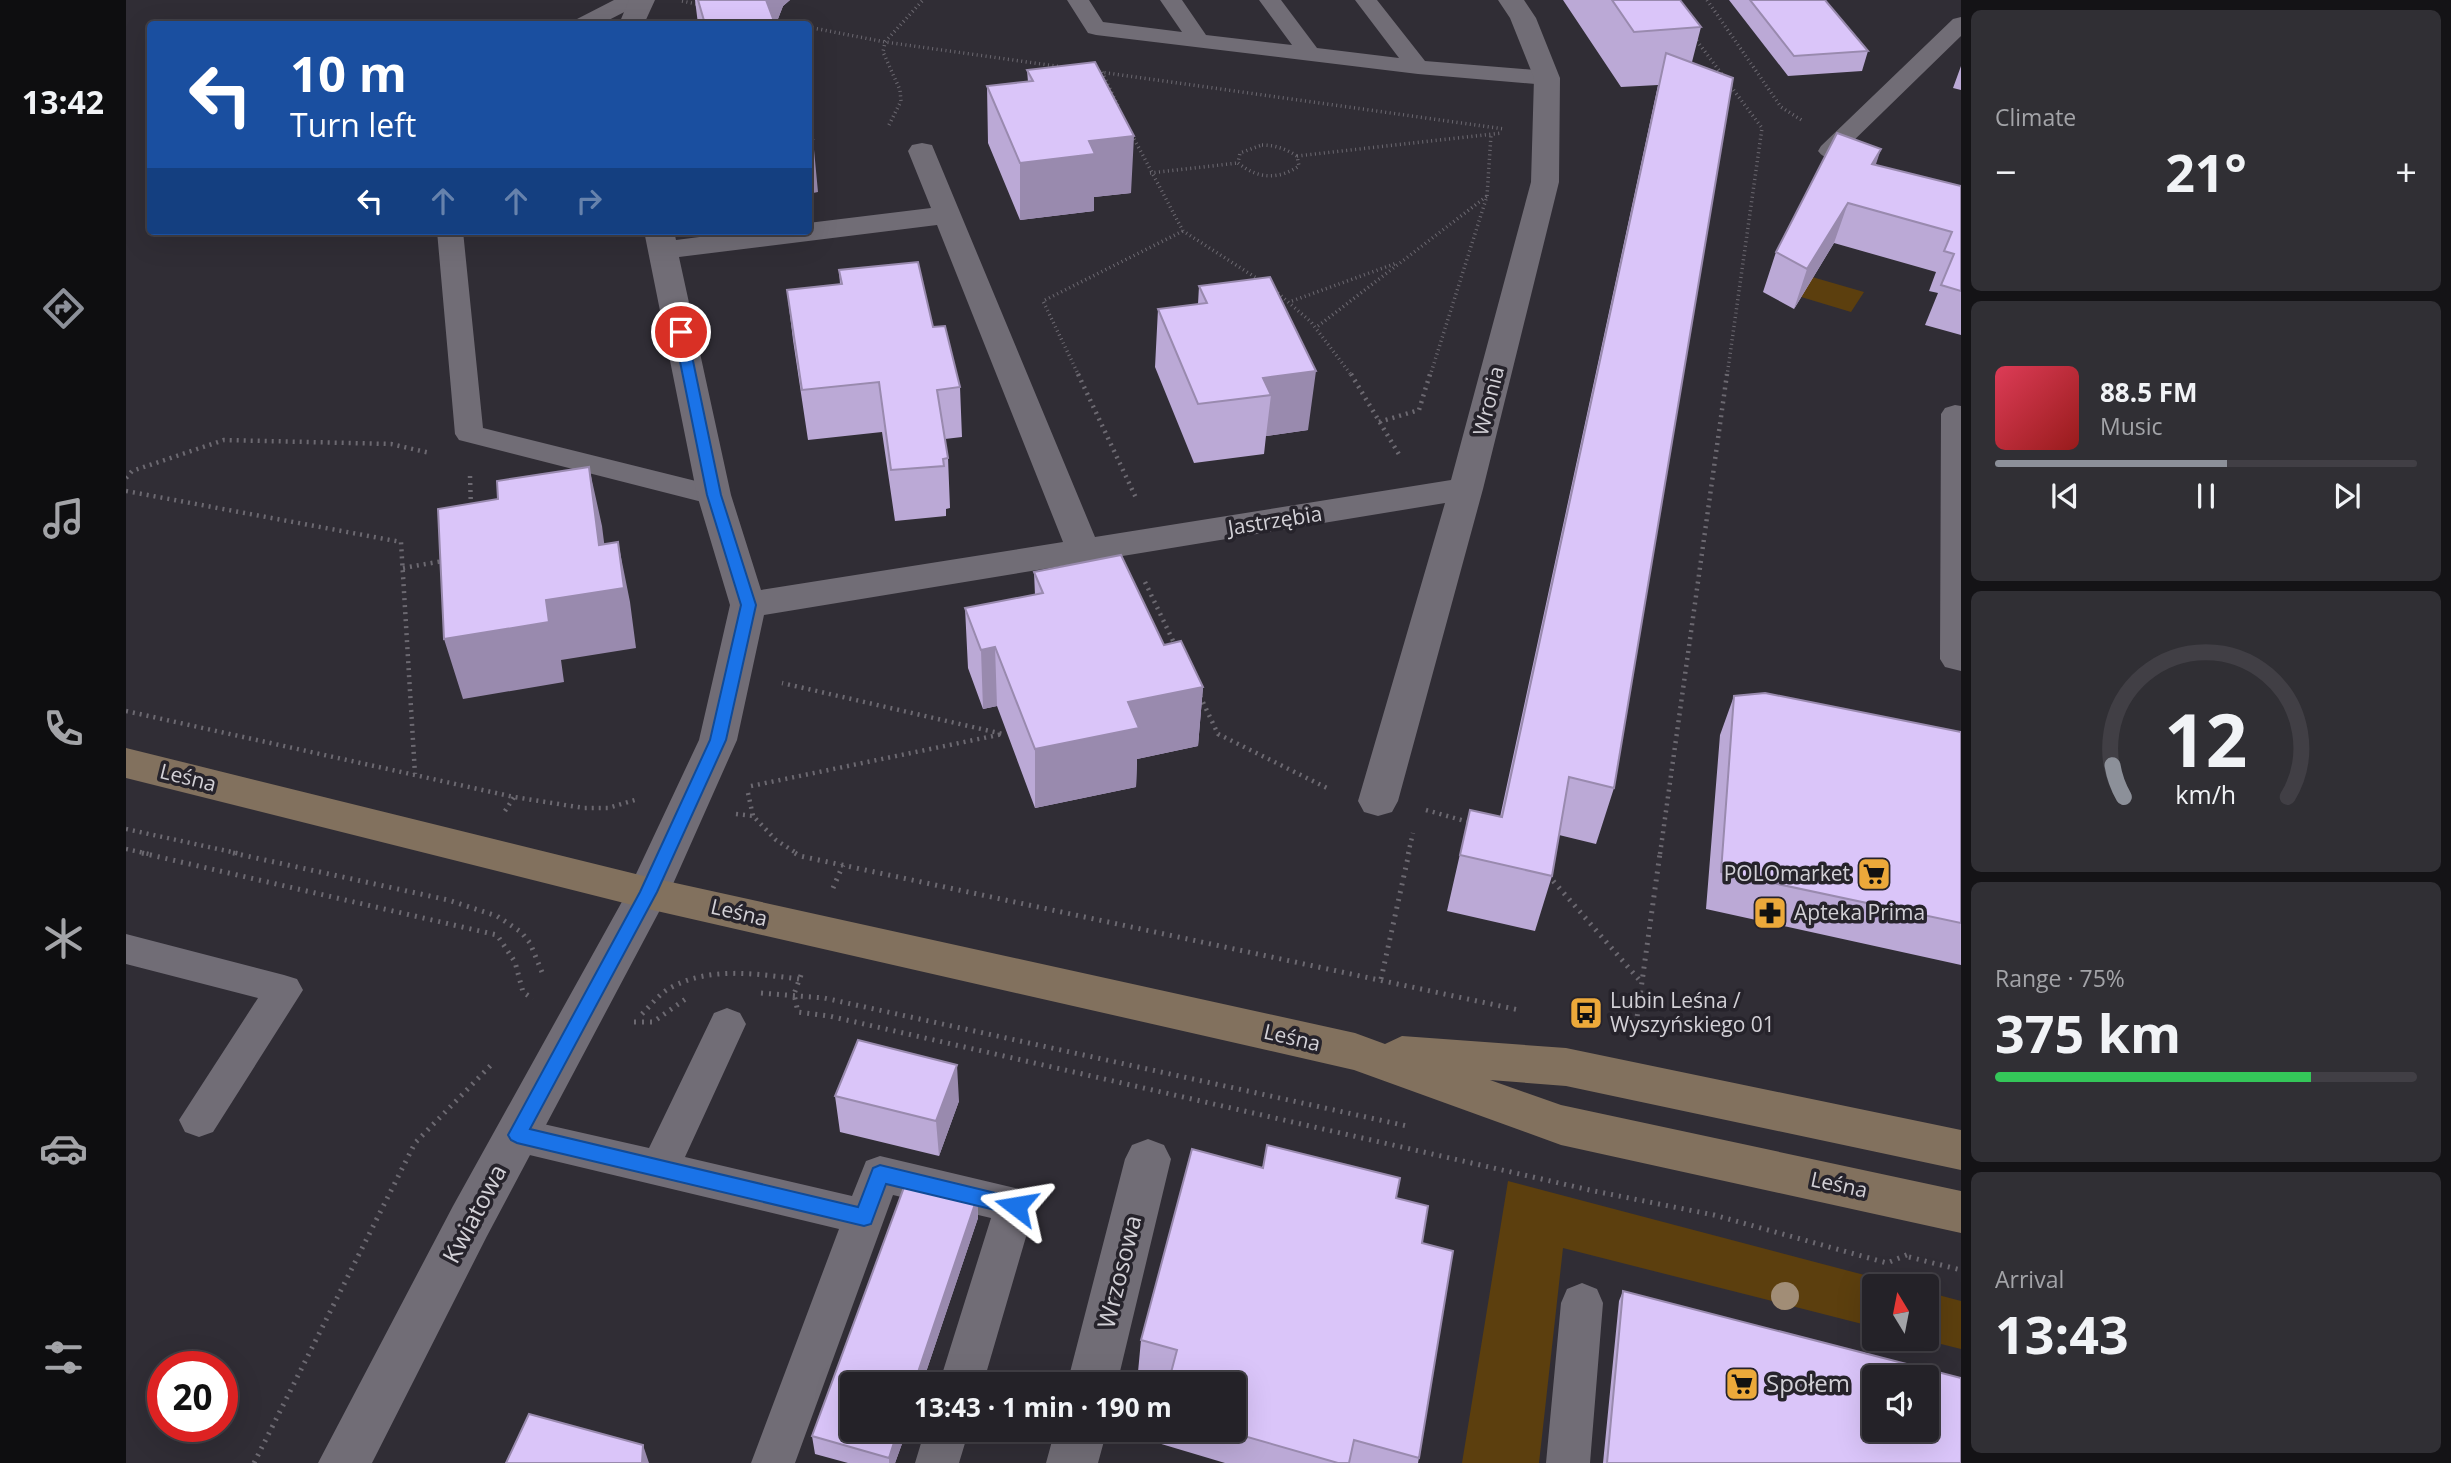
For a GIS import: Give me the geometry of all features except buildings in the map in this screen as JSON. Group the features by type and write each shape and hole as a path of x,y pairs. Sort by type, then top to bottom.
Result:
{"street":[{"path":"633,21 642,0"},
{"name":"Wronia","path":"1378,801 1466,489 1545,181 1547,78 1523,18 1511,0"},
{"path":"922,151 1084,552"},
{"path":"812,227 948,215"},
{"path":"648,892 718,740 748,605 714,495 662,241 728,235"},
{"name":"Jastrzębia","path":"748,605 1466,489"},
{"name":"Leśna","path":"126,763 648,892 1355,1052 1561,1125 1961,1212"},
{"name":"Kwiatowa","path":"344,1463 648,892"},
{"name":"Leśna","path":"1355,1052 1566,1067 1961,1150"},
{"name":"Wrzosowa","path":"1095,1372 1148,1159"},
{"path":"1072,1463 1078,1442"}],"lane":[{"path":"591,21 630,0"},
{"path":"1078,0 1096,28 1418,67 1547,78"},
{"path":"1171,0 1199,40"},
{"path":"1270,0 1311,55"},
{"path":"1366,0 1418,67"},
{"path":"1870,165 1830,151 1961,24"},
{"path":"450,235 469,434 714,495"},
{"path":"1961,415 1955,414 1956,659 1961,660"},
{"path":"126,949 284,990 199,1120"},
{"path":"660,1167 727,1024"},
{"path":"517,1135 864,1217"},
{"path":"774,1463 880,1174 1016,1206 965,1372"},
{"path":"1567,1463 1582,1303"},
{"path":"937,1463 943,1442"}],"path":[{"path":"885,42 923,0"},
{"path":"1707,0 1781,107 1799,120 1847,134"},
{"path":"681,1 707,6"},
{"path":"772,19 782,21"},
{"path":"812,28 885,42 1074,69"},
{"path":"1634,1037 1762,128 1690,32"},
{"path":"1088,71 1509,131 1297,156 1286,148 1269,144 1251,146 1240,153 1238,163"},
{"path":"1102,72 1120,110"},
{"path":"1126,123 1150,173 1183,231 1292,301 1318,326 1405,464"},
{"path":"1379,422 1419,410 1487,196 1491,135"},
{"path":"1150,173 1238,163 1248,172 1268,177 1287,175 1299,166 1297,156"},
{"path":"1318,326 1487,196"},
{"path":"1139,505 1043,301 1183,231"},
{"path":"1292,301 1403,260"},
{"path":"126,478 132,471 224,440 391,444 443,456"},
{"path":"470,475 472,515"},
{"path":"126,491 401,542 415,774"},
{"path":"403,568 450,560"},
{"path":"1143,579 1178,651"},
{"path":"746,787 1003,734 771,681"},
{"path":"1195,686 1218,734 1325,788 1419,808 1479,825"},
{"path":"126,710 514,797 584,808 608,808 634,798 643,789"},
{"path":"747,776 746,787 753,816 776,840 800,856 1528,1012"},
{"path":"634,798 753,816"},
{"path":"126,829 448,900 498,915 520,929 538,953 544,978 522,1026 578,1027 653,1022 682,1000 694,996"},
{"path":"126,849 291,885 497,935 513,953 523,992 620,1051 633,1022 670,988 709,975 744,972 799,979"},
{"path":"1545,871 1642,983"},
{"path":"755,992 838,1000 1420,1129"},
{"path":"794,994 798,1012 843,1019 1594,1191 1714,1215 1887,1263 1908,1256 1913,1247"},
{"path":"254,1463 415,1143 502,1054"},
{"path":"1896,1253 1961,1270"}],"shaded area":[{"path":"1788,270 1864,292 1851,312 1778,290"},
{"path":"1508,1181 1862,1274 1862,1324 1563,1248 1539,1463 1462,1463"},
{"path":"1939,1295 1961,1301 1961,1349 1939,1344"}],"place":[{"name":"POLOmarket","path":"1874,874"},
{"name":"Apteka Prima","path":"1770,913"},
{"name":"Lubin Leśna / Wyszyńskiego 01","path":"1586,1013"},
{"name":"Społem","path":"1742,1384"}],"route":[{"path":"681,332 714,495 748,605 718,740 648,892 578,1027 517,1135 864,1217 880,1174 1016,1206"}]}
